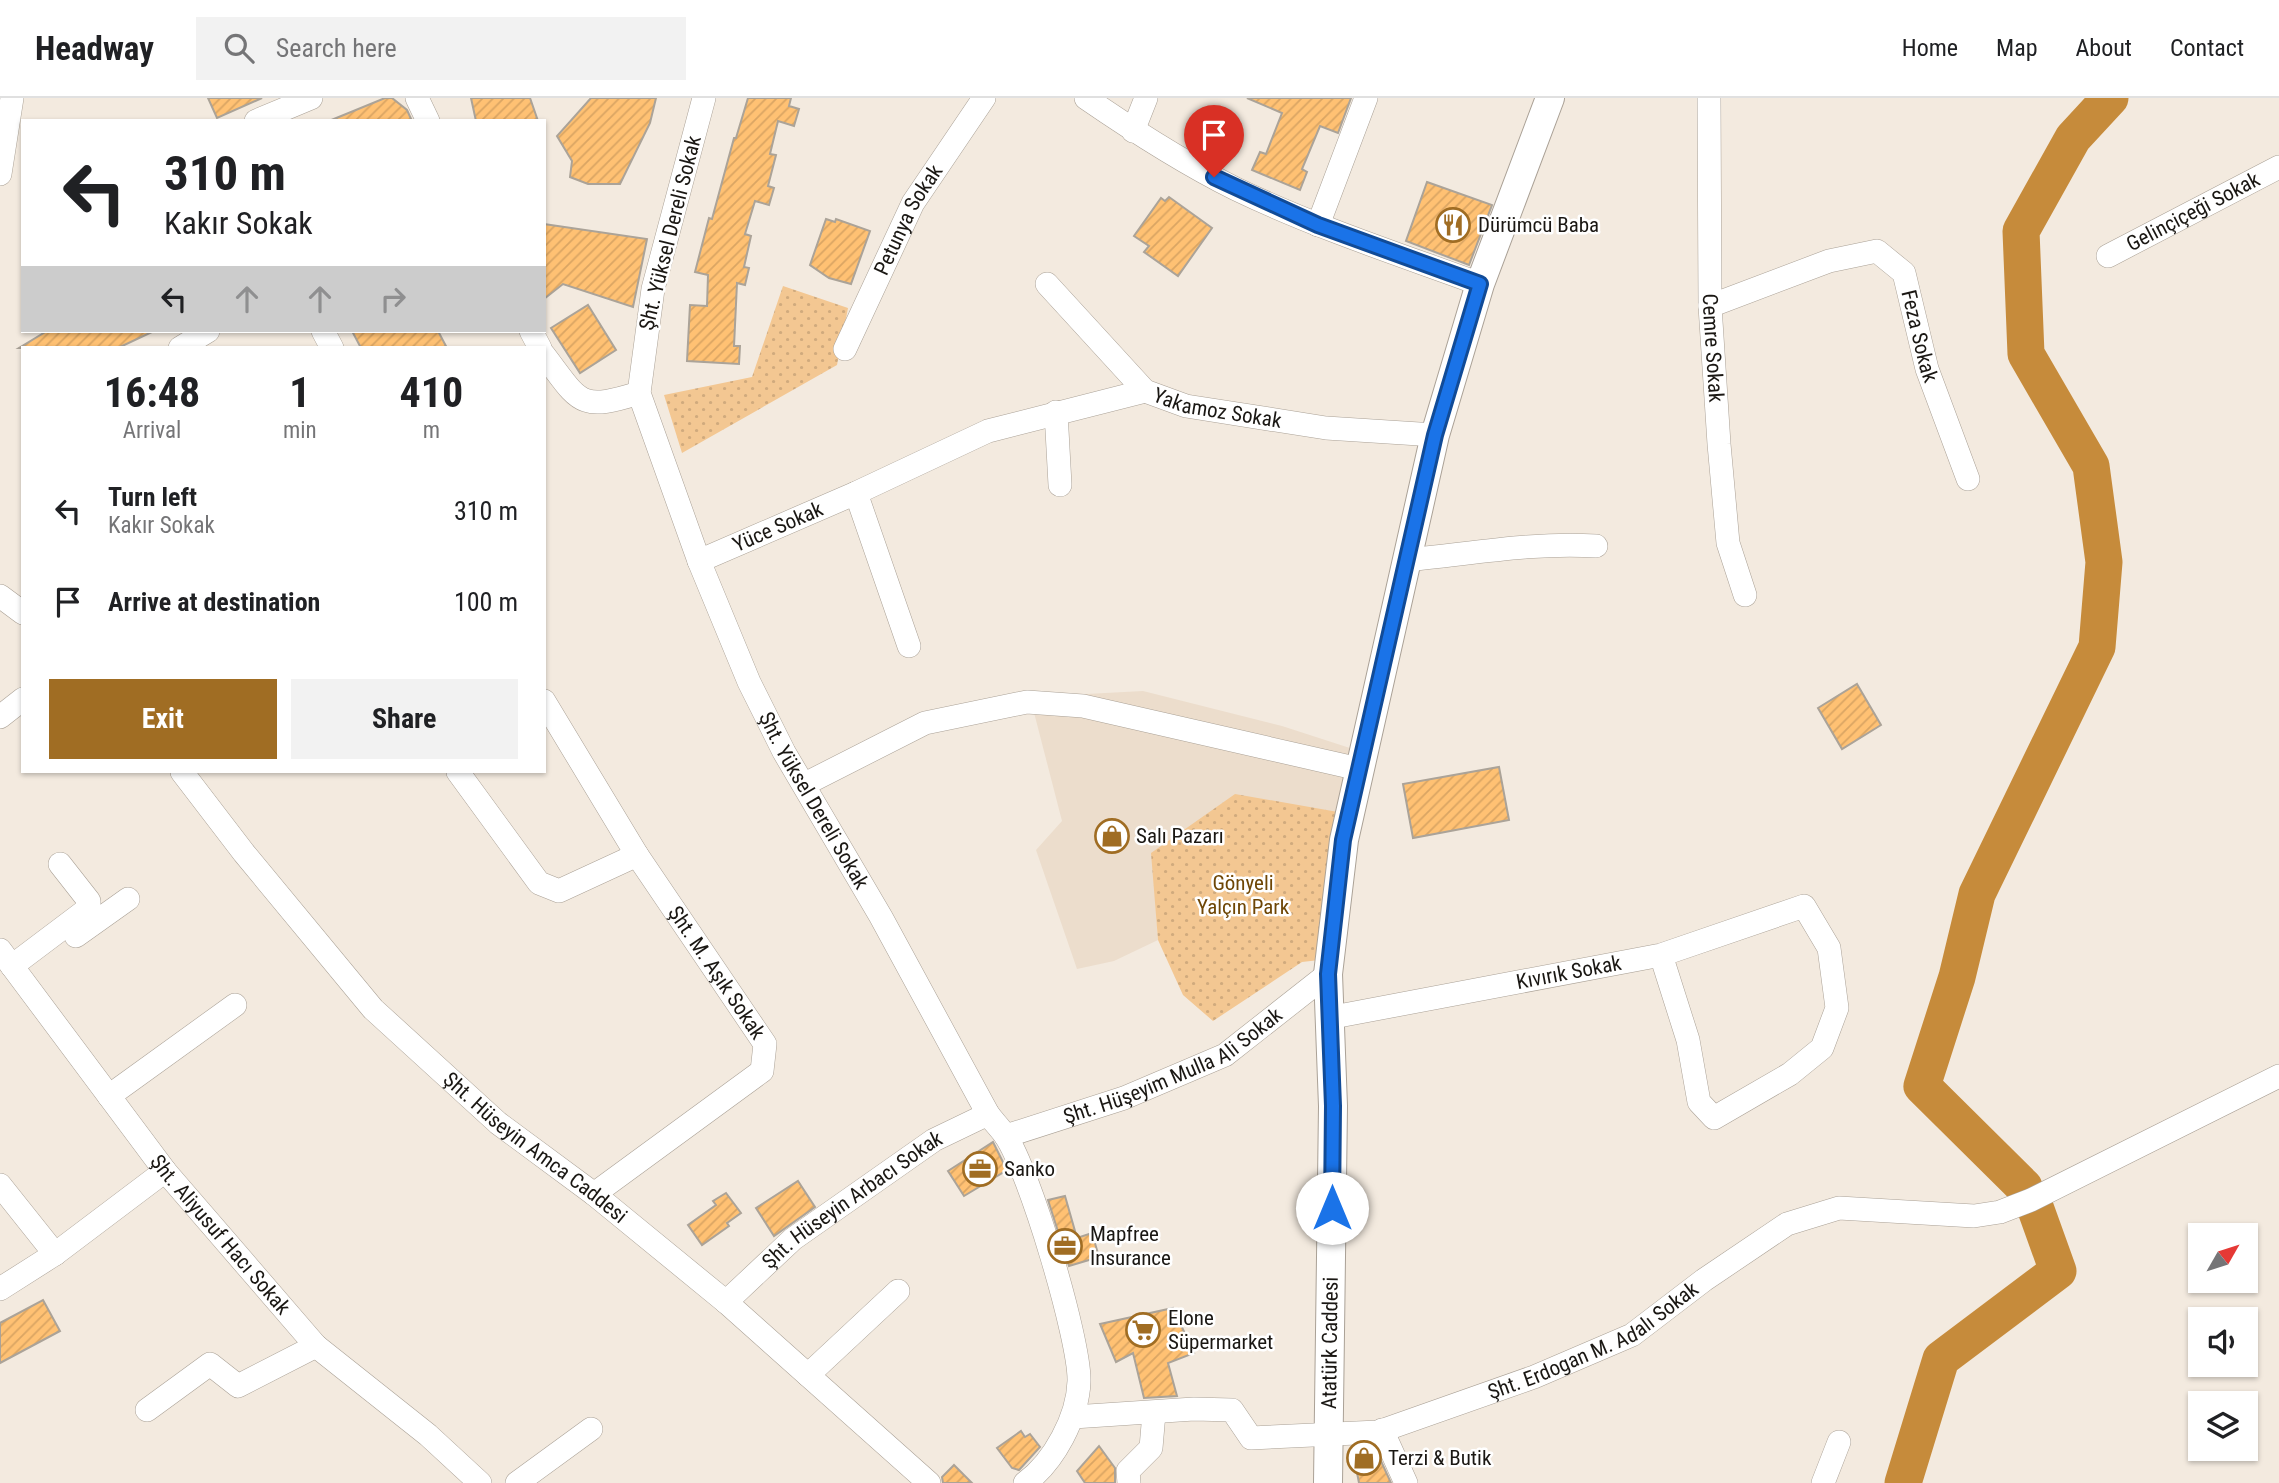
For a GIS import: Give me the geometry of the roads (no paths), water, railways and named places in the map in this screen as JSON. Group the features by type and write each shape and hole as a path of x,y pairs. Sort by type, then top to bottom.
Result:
{"main road":[{"name":"Atatürk Caddesi","path":"1328,1483 1333,1106 1328,974 1343,840 1435,435 1480,284 1550,98"}],"street":[{"path":"8,173 12,98"},
{"path":"261,119 311,98"},
{"path":"417,98 427,119"},
{"name":"Şht. Yüksel Dereli Sokak","path":"704,98 653,289 639,393 699,561 749,682 784,752 805,784 988,1115 1006,1136 1029,1191 1065,1304 1079,1380 1073,1417 1036,1480"},
{"name":"Petunya Sokak","path":"845,349 913,203 984,98"},
{"path":"1086,98 1133,131 1235,188 1318,225 1480,284"},
{"path":"1133,131 1146,98"},
{"path":"1318,225 1366,98"},
{"name":"Cemre Sokak","path":"1709,98 1710,306 1728,543 1745,595"},
{"name":"Gelinçiçeği Sokak","path":"2108,256 2279,167"},
{"name":"Feza Sokak","path":"1710,306 1829,261 1877,251 1904,273 1927,369 1968,479"},
{"name":"Yakamoz Sokak","path":"1047,284 1145,391 1185,407 1326,428 1435,435"},
{"path":"183,346 205,333"},
{"path":"546,358 577,397 592,404 639,393"},
{"path":"1060,485 1056,412 1145,391"},
{"name":"Yüce Sokak","path":"699,561 856,493 988,431 1056,412"},
{"path":"856,493 909,646"},
{"path":"1406,560 1565,544 1596,546"},
{"path":"0,596 21,612"},
{"path":"0,717 21,701"},
{"path":"805,784 925,723 1027,702 1083,706 1359,769"},
{"name":"Şht. M. Aşık Sokak","path":"546,704 637,855 765,1044 762,1071 594,1194"},
{"name":"Şht. Hüseyin Amca Caddesi","path":"182,773 373,1009 498,1123 594,1194 726,1302 929,1483"},
{"path":"459,773 539,883 559,891 637,855"},
{"path":"10,964 89,908 89,901 60,863"},
{"path":"10,964 128,899"},
{"name":"Kıvırık Sokak","path":"1328,1018 1661,955 1804,906 1829,948 1837,1008 1822,1048 1790,1074 1714,1118 1699,1102 1688,1040 1661,955"},
{"name":"Şht. Aliyusuf Hacı Sokak","path":"10,964 165,1171 316,1346 428,1435 480,1483"},
{"name":"Şht. Hüşeyim Mulla Ali Sokak","path":"1006,1136 1124,1098 1225,1055 1328,974"},
{"path":"109,1096 234,1005"},
{"name":"Şht. Erdogan M. Adalı Sokak","path":"1154,1413 1232,1410 1251,1438 1382,1430 1534,1377 1632,1335 1704,1280 1787,1224 1839,1208 1974,1216 2000,1212 2031,1200 2279,1076"},
{"name":"Şht. Hüseyin Arbacı Sokak","path":"726,1302 793,1239 934,1140 988,1115"},
{"path":"0,1289 55,1254 165,1171"},
{"path":"0,1185 55,1254"},
{"path":"808,1375 898,1291"},
{"path":"147,1410 210,1364 238,1386 316,1346"},
{"path":"1073,1417 1154,1413 1151,1448 1129,1471 1129,1483"},
{"path":"517,1483 592,1429"},
{"path":"1382,1430 1406,1483"},
{"path":"1824,1483 1839,1442"}],"waterway":[{"path":"2024,1187 1922,1086 1957,977 1977,894 2097,647 2104,562 2091,466 2026,354 2021,231 2073,138 2110,98"},
{"path":"1903,1483 1941,1359 2058,1271 2035,1207"}],"place":[{"name":"Dürümcü Baba","path":"1453,225"},
{"name":"Salı Pazarı","path":"1112,836"},
{"name":"Sanko","path":"980,1169"},
{"name":"Mapfree Insurance","path":"1065,1246"},
{"name":"Elone Süpermarket","path":"1143,1330"},
{"name":"Terzi & Butik","path":"1364,1458"}],"park label":[{"name":"Gönyeli Yalçın Park","path":"1243,895"}]}
